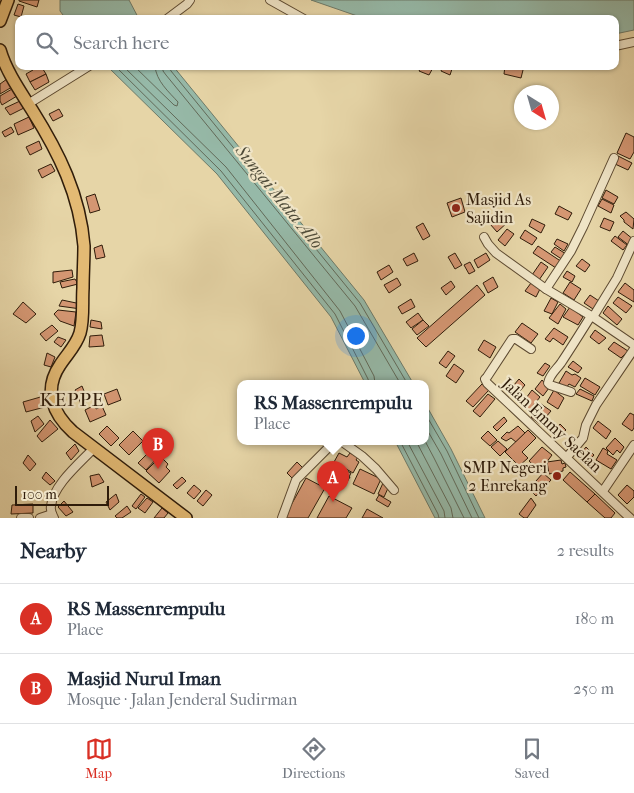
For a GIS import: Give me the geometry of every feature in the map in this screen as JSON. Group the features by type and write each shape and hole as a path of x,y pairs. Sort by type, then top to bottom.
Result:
{"highway":[{"path":"0,22 8,0"},
{"path":"0,50 5,75 28,104 58,154 65,170 77,203 84,247 81,327 75,345 59,365 53,377 53,403 58,415 65,424 186,518"}],"street":[{"path":"172,15 190,0"},
{"path":"270,0 297,15"},
{"path":"619,45 634,42"},
{"path":"28,104 82,70"},
{"path":"546,289 584,227 614,158"},
{"path":"484,238 496,253 546,289 634,345"},
{"path":"571,392 550,386 548,380 617,278 634,241"},
{"name":"Jalan Emmy Saelan","path":"531,349 514,338 487,376 487,383 630,518"},
{"path":"567,457 583,438 586,425 592,413 634,349"},
{"path":"282,518 296,480 333,445"},
{"path":"345,445 369,462 394,490"},
{"path":"602,491 634,445"},
{"path":"40,518 53,516 51,507 56,492 94,448"},
{"path":"22,518 29,518"}],"water":[{"path":"60,0 129,0 137,15 63,15 60,11"},
{"path":"311,0 634,0 634,30 619,33 619,15 354,15"},
{"name":"Sungai Mata Allo","path":"111,70 176,70 364,300 411,380 363,380 331,317 217,174"},
{"path":"429,410 451,449 485,518 435,518 397,445 429,445"}],"building":[{"path":"19,0 39,0 37,7"},
{"path":"18,4 24,6 22,15 14,15"},
{"path":"33,70 44,70 46,74 30,82 26,74"},
{"path":"420,70 432,70 429,75"},
{"path":"441,70 452,70 450,75"},
{"path":"504,70 523,70 521,78 504,74"},
{"path":"46,74 49,82 35,90 30,82"},
{"path":"7,79 12,87 0,94 0,84"},
{"path":"12,89 17,96 2,105 0,96"},
{"path":"20,101 24,108 10,115 5,108"},
{"path":"59,109 63,116 53,121 49,114"},
{"path":"29,117 34,128 18,135 14,124"},
{"path":"11,127 14,132 5,137 2,132"},
{"path":"626,133 634,137 634,152 630,159 617,153"},
{"path":"39,141 42,149 30,155 26,147"},
{"path":"618,156 632,163 628,170 615,164"},
{"path":"51,164 55,171 42,178 38,170"},
{"path":"606,190 618,197 614,204 602,198"},
{"path":"95,194 100,210 90,213 86,197"},
{"name":"Masjid As Sajidin","path":"461,198 465,212 452,217 447,203"},
{"path":"602,199 614,205 611,213 598,206"},
{"path":"559,206 572,213 568,220 555,214"},
{"path":"500,211 509,221 497,232 490,224"},
{"path":"626,212 634,219 633,229 620,216"},
{"path":"604,218 614,222 610,231 600,227"},
{"path":"532,219 545,225 541,233 529,226"},
{"path":"423,223 430,236 423,240 416,227"},
{"path":"507,229 514,234 505,246 498,240"},
{"path":"525,230 537,238 532,245 520,238"},
{"path":"623,231 634,240 630,246 618,237"},
{"path":"615,236 627,245 623,250 611,241"},
{"path":"557,239 568,244 564,251 554,244"},
{"path":"102,245 105,257 96,259 94,248"},
{"path":"538,246 562,262 556,268 533,253"},
{"path":"555,247 566,254 563,260 551,252"},
{"path":"414,253 418,261 407,266 403,259"},
{"path":"455,253 462,265 455,269 448,257"},
{"path":"486,253 490,260 478,268 474,260"},
{"path":"582,259 590,265 585,272 576,266"},
{"path":"470,262 475,271 469,274 464,265"},
{"path":"541,262 548,267 539,280 532,275"},
{"path":"389,265 393,272 381,280 377,272"},
{"path":"72,270 73,277 53,283 53,272"},
{"path":"567,271 575,276 572,282 563,277"},
{"path":"493,277 498,287 488,293 483,283"},
{"path":"397,278 401,285 389,293 384,285"},
{"path":"75,279 78,284 62,288 60,282"},
{"path":"451,281 455,287 446,295 441,288"},
{"path":"570,282 581,289 574,300 563,293"},
{"path":"531,283 540,289 536,297 525,291"},
{"path":"625,283 634,290 634,302 618,292"},
{"path":"477,285 485,295 426,347 417,338"},
{"path":"590,295 599,301 593,309 584,303"},
{"path":"618,297 632,306 626,313 613,303"},
{"path":"551,298 558,302 552,314 544,311"},
{"path":"411,299 415,307 402,314 398,307"},
{"path":"62,300 81,304 81,309 59,306"},
{"path":"23,302 36,314 26,323 13,314"},
{"path":"560,304 566,309 558,324 549,318"},
{"path":"608,306 622,319 617,325 603,313"},
{"path":"570,307 583,317 578,325 563,317"},
{"path":"58,310 76,312 74,326 60,321 54,314"},
{"path":"418,313 423,320 411,328 406,322"},
{"path":"91,320 101,322 102,329 90,327"},
{"path":"423,320 429,326 417,335 412,329"},
{"path":"522,323 538,334 531,343 515,332"},
{"path":"52,325 58,331 46,341 40,334"},
{"path":"554,328 568,337 563,345 553,338 550,342 545,339"},
{"path":"595,330 606,338 599,344 590,337"},
{"path":"102,335 104,346 89,347 90,336"},
{"path":"58,337 66,340 61,347 54,342"},
{"path":"484,340 496,347 490,358 478,350"},
{"path":"614,342 628,351 621,358 608,349"},
{"path":"448,351 455,356 446,368 439,363"},
{"path":"47,353 55,357 51,367 44,365"},
{"path":"573,361 582,368 578,373 568,367"},
{"path":"545,363 550,366 543,376 537,373"},
{"path":"454,364 464,371 456,383 446,376"},
{"path":"566,371 581,378 575,387 569,384 566,388 559,383"},
{"path":"585,378 600,387 595,395 580,386"},
{"path":"519,379 525,385 515,397 508,392"},
{"path":"542,380 549,388 543,396 535,389"},
{"path":"482,384 489,390 473,407 466,401"},
{"path":"82,386 88,401 81,404 75,390"},
{"path":"117,389 121,400 108,405 104,394"},
{"path":"580,389 594,396 592,401 576,394"},
{"path":"532,390 540,397 529,411 521,405"},
{"path":"554,390 564,398 558,409 547,402"},
{"path":"488,394 495,399 480,417 473,411"},
{"path":"44,396 45,407 26,412 23,402"},
{"path":"541,404 551,411 540,424 531,417"},
{"path":"95,405 96,409 102,406 106,415 90,422 85,410"},
{"path":"630,413 634,415 634,428 632,431 622,424"},
{"path":"38,416 44,424 35,432 31,421"},
{"path":"504,417 507,421 497,431 493,427"},
{"path":"50,420 58,429 42,442 37,436"},
{"path":"598,421 611,431 606,439 593,428"},
{"path":"560,424 566,430 557,438 553,433"},
{"path":"107,426 119,438 111,446 99,434"},
{"path":"518,426 525,433 516,442 511,438 506,441 501,438 507,432 509,433"},
{"path":"528,430 536,438 522,452 528,458 519,466 505,452"},
{"path":"133,431 143,441 129,455 119,445"},
{"path":"488,431 497,440 490,446 481,438"},
{"path":"150,436 155,442 147,449 142,444"},
{"path":"615,438 624,447 620,453 617,450 613,455 606,448"},
{"path":"498,441 507,449 500,456 491,447"},
{"path":"75,444 79,451 71,460 66,453"},
{"path":"542,447 552,455 540,471 529,461"},
{"path":"586,447 594,455 585,465 580,461 586,455 582,452"},
{"path":"603,448 608,451 607,454 617,460 611,469 596,460"},
{"path":"150,451 157,458 146,470 138,463"},
{"path":"339,453 347,457 350,453 358,457 356,460 359,462 353,473 334,462"},
{"path":"28,455 36,464 30,471 23,463"},
{"path":"163,459 168,464 166,467 170,471 159,483 146,471 157,460 160,463"},
{"path":"561,460 562,464 565,463 566,467 563,468 563,471 549,474 547,462"},
{"path":"297,462 304,469 294,480 287,473"},
{"path":"330,463 351,473 347,482 345,481 344,484 324,474"},
{"path":"360,469 381,479 374,494 353,484"},
{"path":"46,472 55,481 50,485 42,478"},
{"path":"570,472 595,494 587,502 563,480"},
{"path":"543,473 551,480 536,496 529,489"},
{"path":"99,474 104,482 92,487 90,476"},
{"path":"182,477 186,481 177,489 173,485"},
{"path":"306,478 325,488 308,518 284,518"},
{"path":"383,483 389,486 384,497 378,494"},
{"path":"194,485 201,491 194,499 187,493"},
{"path":"627,485 634,491 634,497 627,504 618,495"},
{"path":"206,490 212,495 203,506 197,501"},
{"path":"116,494 119,502 110,510 106,502"},
{"path":"141,494 145,497 136,509 132,506"},
{"path":"595,494 615,513 611,518 605,518 587,502"},
{"path":"379,495 391,502 388,507 376,500"},
{"path":"329,496 352,508 346,518 317,518"},
{"path":"147,498 153,502 145,513 138,508"},
{"path":"531,498 536,505 527,518 524,518 519,514"},
{"path":"64,501 73,512 66,516 58,507"},
{"path":"33,504 33,513 11,514 12,505"},
{"path":"127,506 131,512 122,518 115,516"},
{"path":"162,508 168,513 164,518 154,518"},
{"path":"367,509 383,518 362,518"}],"place":[{"name":"Masjid As Sajidin","path":"456,208"},
{"name":"Masjid Nurul Iman","path":"158,469"},
{"name":"SMP Negeri 2 Enrekang","path":"557,476"},
{"name":"RS Massenrempulu","path":"333,502"}],"district":[{"name":"KEPPE","path":"72,400"}]}
